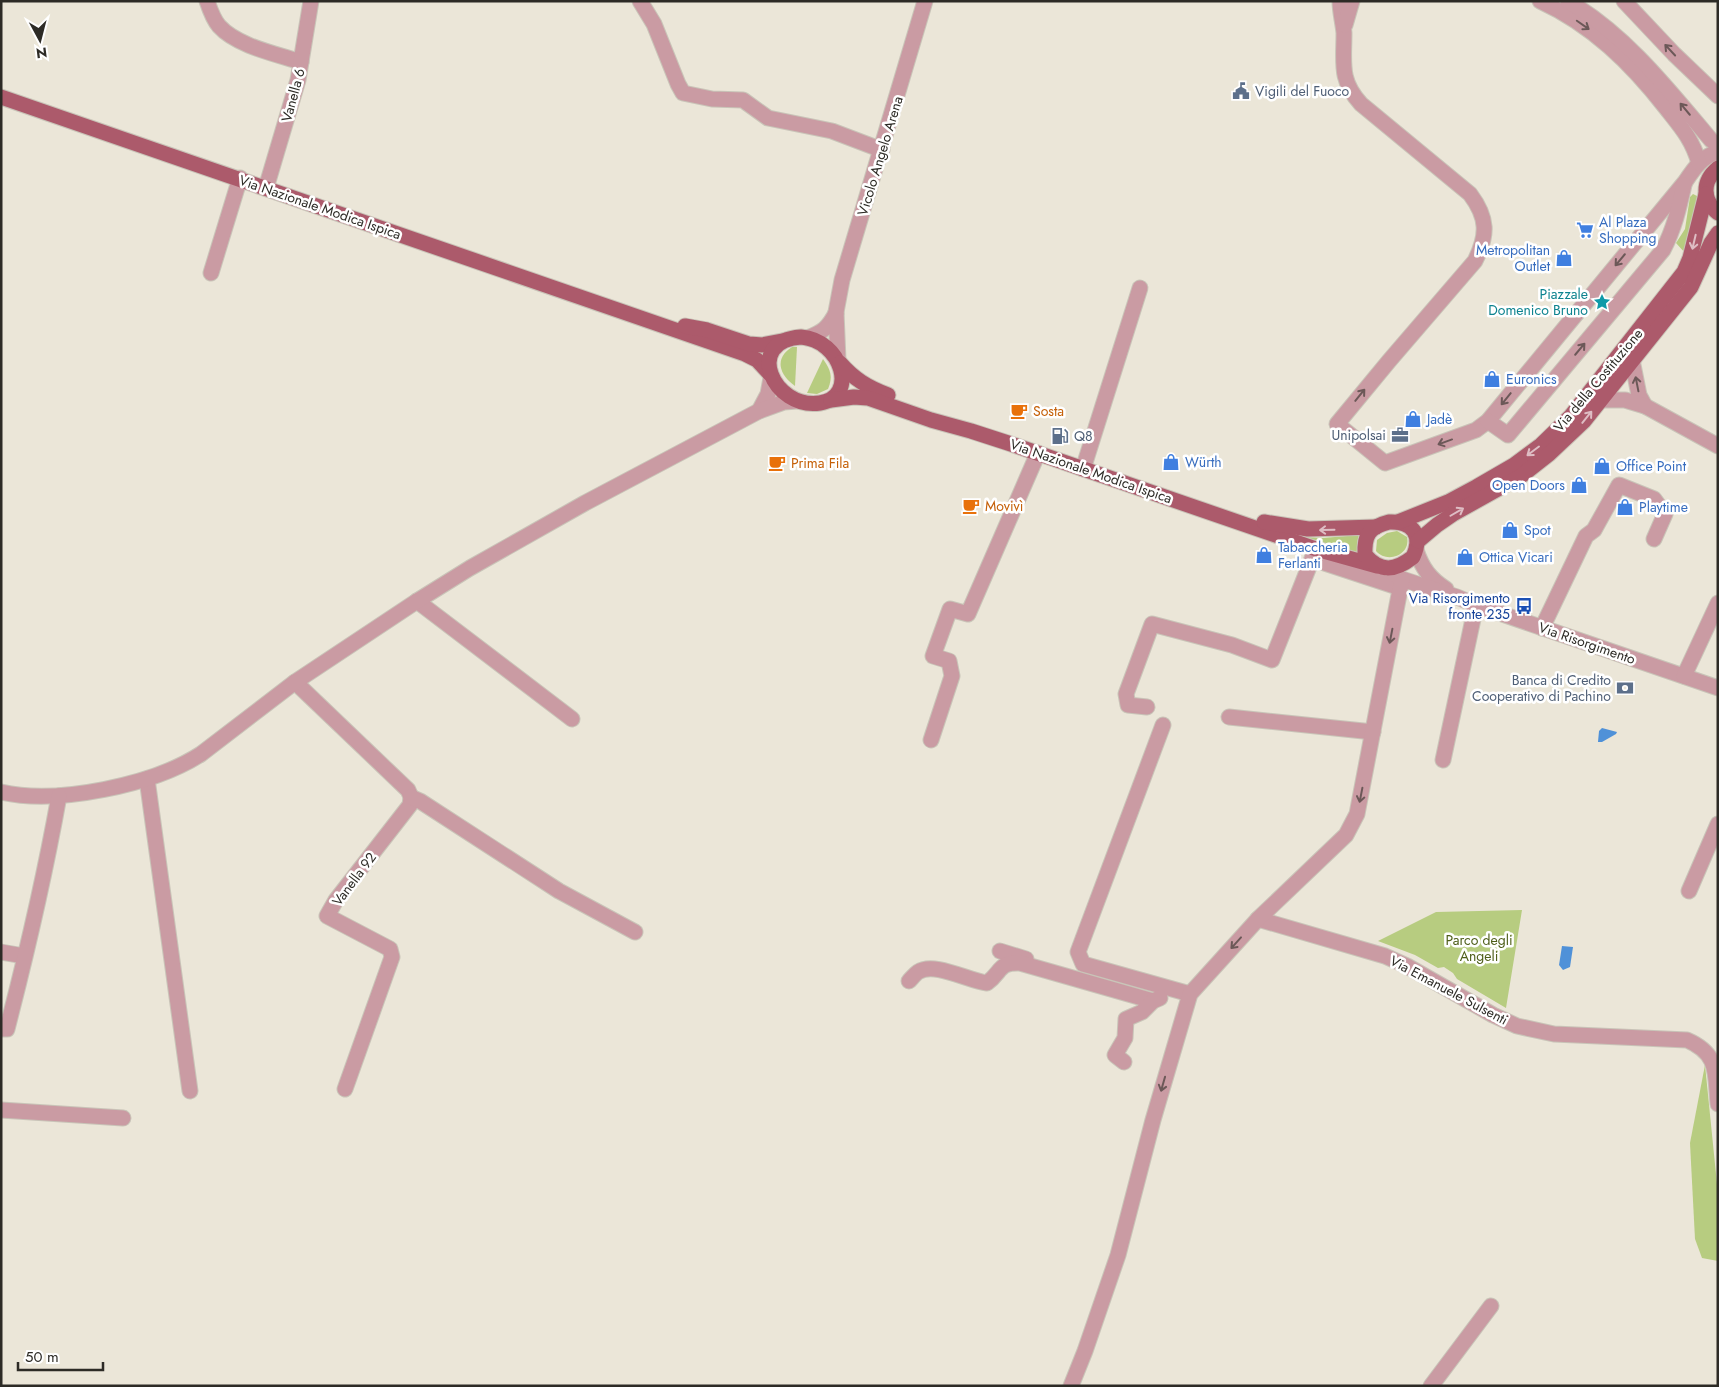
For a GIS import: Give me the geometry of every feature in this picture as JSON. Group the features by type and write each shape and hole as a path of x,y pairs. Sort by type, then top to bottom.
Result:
{"main road":[{"name":"Via Nazionale Modica Ispica","path":"1,97 640,317"},
{"name":"Via della Costituzione","path":"1398,522 1448,502 1514,465 1541,445 1570,416 1684,272 1690,258 1699,187 1718,168"},
{"path":"1699,187 1711,207 1718,213"},
{"name":"Via della Costituzione","path":"1417,546 1437,525 1453,514 1521,476 1549,454 1584,421 1691,287 1718,233"},
{"path":"640,317 707,330 750,344 762,345 791,338 807,338 819,341 827,347 859,382 870,388 929,409 971,431"},
{"path":"640,317 757,360 782,391 797,401 815,403 854,397 868,398 931,420 971,431"},
{"path":"771,376 770,359 772,352 782,341"},
{"path":"830,400 838,391 842,381 839,362"},
{"name":"Via Nazionale Modica Ispica","path":"971,431 1211,512"},
{"path":"1211,512 1276,525 1308,529 1376,527"},
{"path":"1211,512 1314,554 1380,567 1395,567 1413,557 1417,546 1416,533 1411,528 1398,522 1389,522 1370,531 1364,544 1365,555 1380,567"}],"street":[{"path":"207,1 213,18 220,27 234,37 250,45 301,62"},
{"name":"Vanella 6","path":"266,188 298,80 311,1"},
{"path":"640,1 654,24 683,93 712,99 743,100 768,118 832,131 882,150"},
{"name":"Vicolo Angelo Arena","path":"839,362 836,339 836,312 842,280 925,1"},
{"path":"1340,1 1344,32 1344,73 1349,89 1355,97 1470,194 1479,206 1485,229 1484,243 1475,261 1337,424 1385,463 1476,430 1488,421 1546,349 1699,187"},
{"path":"1344,32 1352,1"},
{"path":"1488,421 1508,435 1663,250 1670,238 1677,217 1699,187 1697,165 1690,138 1652,90 1623,58 1603,40 1578,21 1540,1"},
{"path":"1568,1 1600,22 1619,38 1662,82 1711,140 1718,145"},
{"path":"1624,1 1674,54 1718,96"},
{"path":"1697,165 1718,152"},
{"path":"211,273 240,178"},
{"path":"1083,469 1140,288"},
{"path":"807,338 818,334 829,325 836,312"},
{"path":"1546,349 1566,366"},
{"path":"1632,360 1639,395 1645,406"},
{"path":"759,411 768,394 771,376"},
{"path":"1600,400 1625,400 1645,406 1717,444"},
{"path":"1,792 35,797 59,796 147,779 186,764 295,682 470,568 585,503 759,411 784,402 797,401"},
{"path":"931,740 952,676 949,661 933,656 950,609 968,614 1038,453"},
{"path":"1542,628 1586,536 1594,530 1619,485 1654,499 1665,514 1654,539"},
{"path":"1417,546 1420,563 1427,574 1457,597"},
{"path":"1147,707 1128,705 1126,694 1152,624 1232,645 1272,660 1314,554 1401,583 1457,597"},
{"path":"1380,567 1401,583"},
{"path":"1071,1386 1118,1255 1153,1120 1188,998 1258,919 1346,835 1357,814 1401,583"},
{"name":"Via Risorgimento","path":"1457,597 1718,688"},
{"path":"417,601 572,719"},
{"path":"1684,676 1718,603"},
{"path":"1443,760 1476,605"},
{"path":"295,682 408,790 410,797 420,801 559,891 635,932"},
{"path":"1229,717 1373,732"},
{"path":"1163,725 1078,952 1084,964 1188,998"},
{"path":"147,779 190,1091"},
{"path":"1,1029 7,1029 44,880 59,796"},
{"name":"Vanella 92","path":"345,1089 392,957 390,949 327,916 336,900 410,805 410,797"},
{"path":"1689,891 1718,824"},
{"name":"Via Emanuele Sulsenti","path":"1258,919 1385,956 1422,974 1493,1015 1517,1026 1554,1034 1687,1040 1704,1048 1714,1064 1718,1104"},
{"path":"1000,951 1158,998"},
{"path":"1,952 24,956"},
{"path":"909,981 919,971 937,969 976,982 987,983 994,978 1002,966 1010,963 1020,963 1158,998 1188,998"},
{"path":"1124,1062 1115,1055 1125,1038 1126,1019 1142,1012 1158,998"},
{"path":"1,1110 123,1118"},
{"path":"1431,1386 1491,1306"}],"green space":[{"path":"1693,194 1697,196 1696,210 1686,254 1676,243 1685,229 1690,197"},
{"path":"792,347 797,347 795,386 785,377 781,366 783,356"},
{"path":"823,359 830,374 828,389 817,394 807,393"},
{"path":"1397,531 1407,537 1407,543 1402,553 1397,556 1386,557 1376,551 1377,540 1387,533"},
{"path":"1359,535 1357,543 1358,553 1305,537 1323,538"},
{"name":"Parco degli Angeli","path":"1522,910 1506,1008 1457,979 1453,973 1444,967 1438,968 1415,955 1378,941 1436,912"},
{"path":"1705,1065 1718,1194 1718,1261 1702,1258 1695,1239 1690,1143"}],"water":[{"path":"1602,728 1617,732 1602,742 1598,742 1599,731"},
{"path":"1562,946 1573,947 1570,967 1563,970 1559,965"}],"place":[{"name":"Vigili del Fuoco","path":"1241,91"},
{"name":"Al Plaza Shopping","path":"1585,230"},
{"name":"Metropolitan Outlet","path":"1564,258"},
{"name":"Piazzale Domenico Bruno","path":"1602,302"},
{"name":"Euronics","path":"1492,379"},
{"name":"Sosta","path":"1019,411"},
{"name":"Jadè","path":"1413,419"},
{"name":"Unipolsai","path":"1400,435"},
{"name":"Q8","path":"1060,436"},
{"name":"Würth","path":"1171,462"},
{"name":"Prima Fila","path":"777,463"},
{"name":"Office Point","path":"1602,466"},
{"name":"Open Doors","path":"1579,485"},
{"name":"Movivì","path":"971,506"},
{"name":"Playtime","path":"1625,507"},
{"name":"Spot","path":"1510,530"},
{"name":"Tabaccheria Ferlanti","path":"1264,555"},
{"name":"Ottica Vicari","path":"1465,557"},
{"name":"Via Risorgimento fronte 235","path":"1524,606"},
{"name":"Banca di Credito Cooperativo di Pachino","path":"1625,688"}]}
